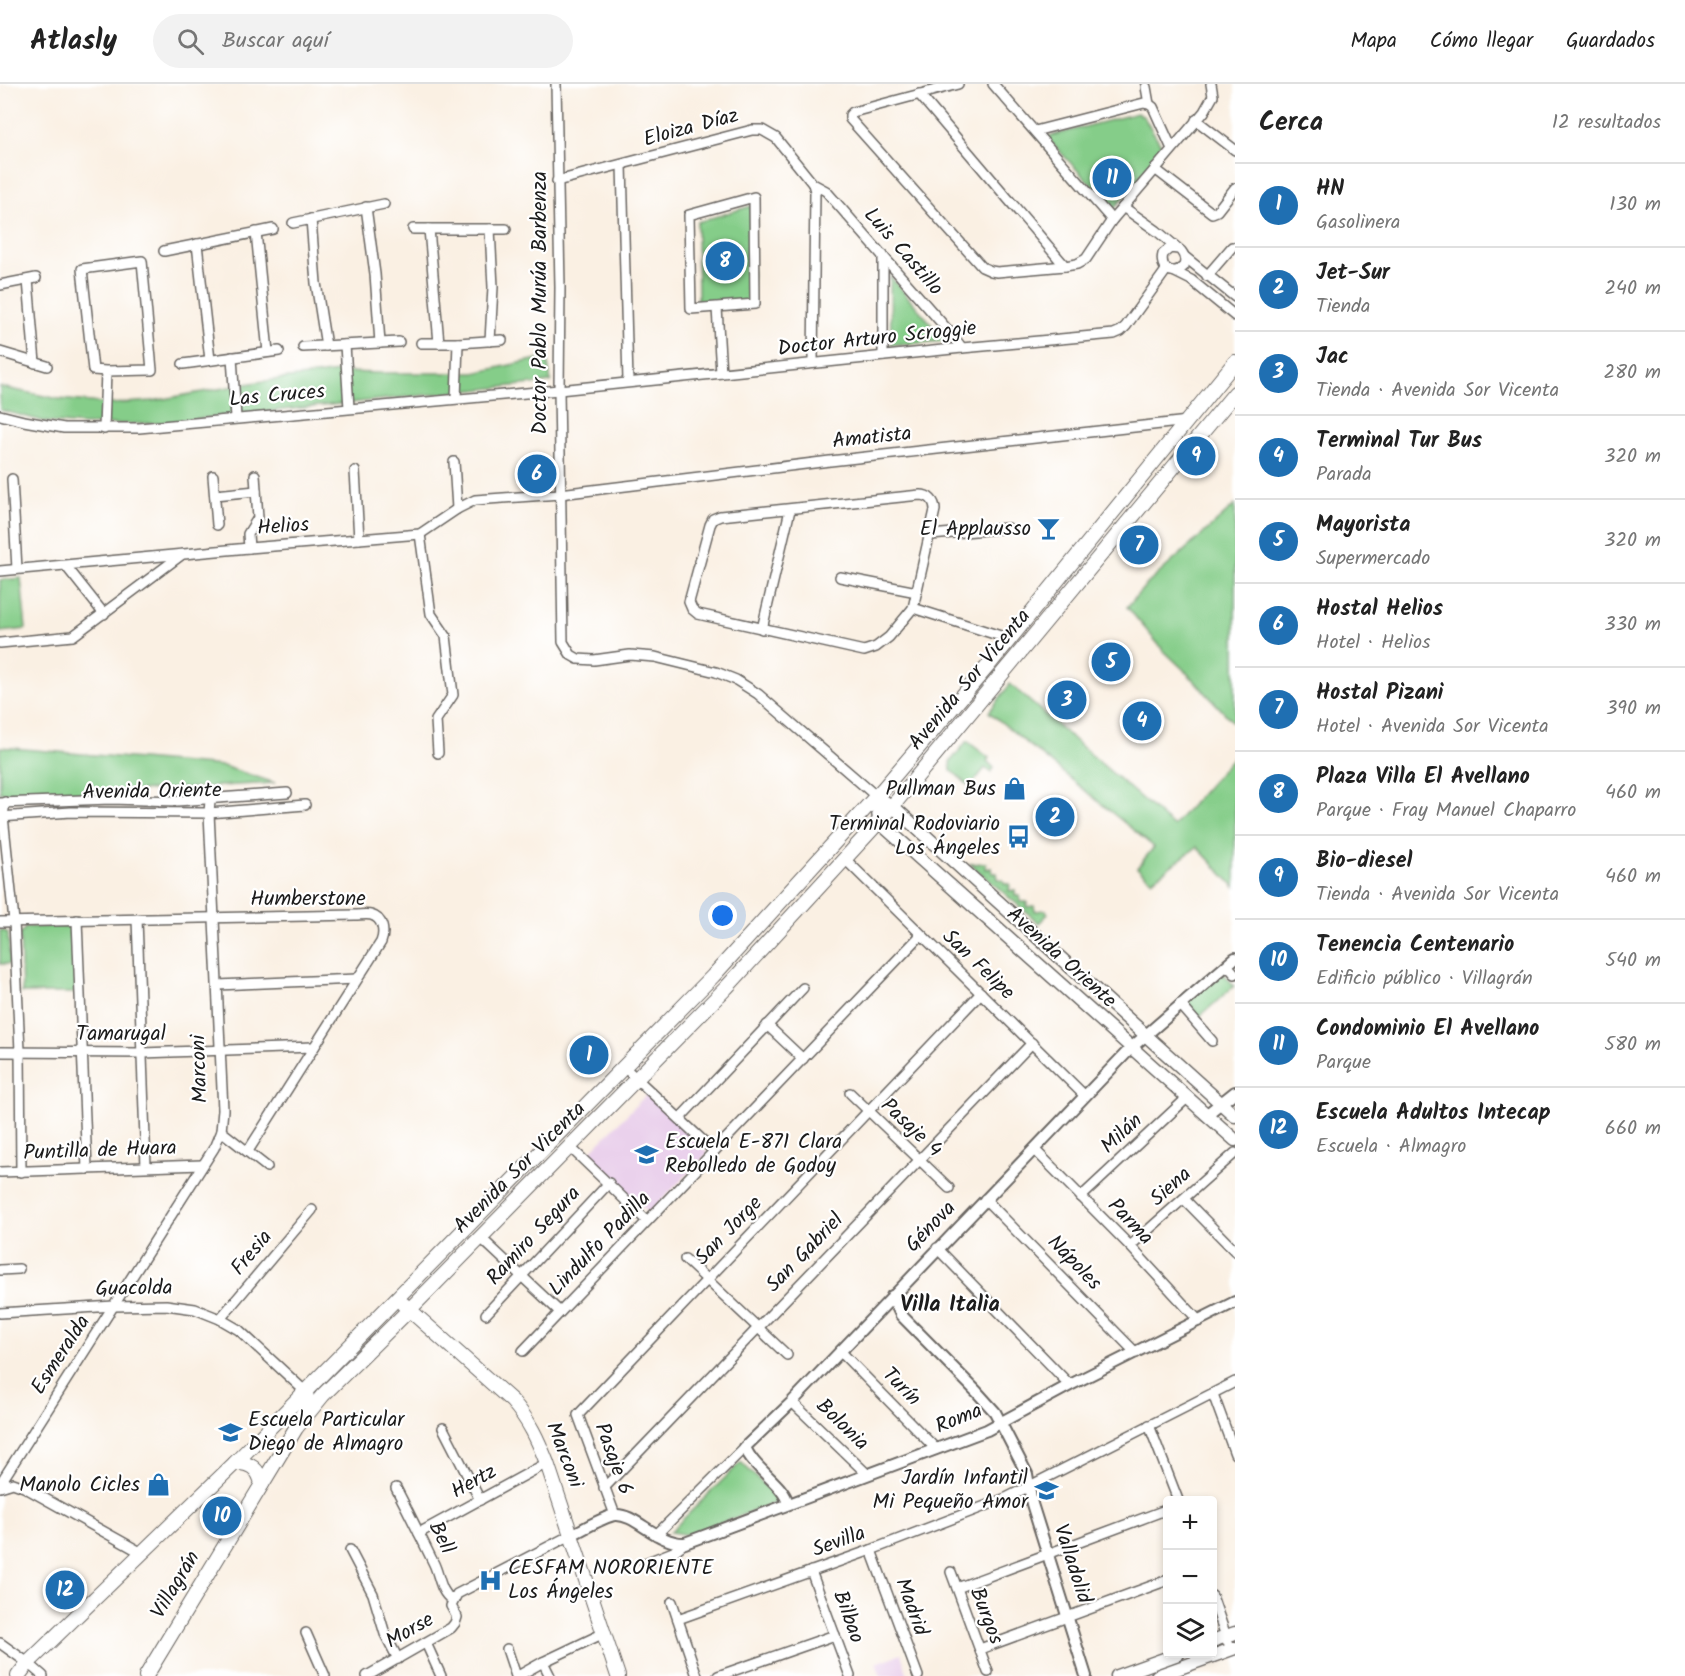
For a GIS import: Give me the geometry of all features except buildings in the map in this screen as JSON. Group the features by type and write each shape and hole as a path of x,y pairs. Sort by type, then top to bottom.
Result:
{"main road":[{"name":"Avenida Sor Vicenta","path":"18,1676 28,1663 235,1463 713,976 877,797 1010,639 1235,363"},
{"name":"Avenida Sor Vicenta","path":"261,1484 296,1428 323,1395 481,1238 742,970 893,807 1235,393"},
{"path":"1160,482 1165,463 1163,451"},
{"path":"999,652 999,663 1004,672"},
{"path":"877,797 879,822"},
{"name":"Avenida Oriente","path":"877,797 893,807 1235,1116"},
{"name":"Avenida Oriente","path":"879,822 1235,1140"},
{"path":"939,876 951,859"},
{"path":"1022,950 1030,951 1041,941"},
{"name":"Marconi","path":"397,1298 512,1401 533,1429 547,1463 618,1676"},
{"path":"251,1446 256,1460 263,1465 272,1466"},
{"path":"235,1463 246,1464 255,1469 259,1474 261,1484"},
{"name":"Villagrán","path":"146,1676 261,1484"},
{"path":"1157,1676 1232,1649"},
{"path":"1117,1676 1165,1658"}],"street":[{"name":"Doctor Pablo Murúa Barbenza","path":"556,84 563,642 571,655 578,659"},
{"path":"958,84 853,112 850,118 982,267 997,272 1065,266 1077,264 1086,259 1112,220 1204,112 1213,96 1211,84"},
{"path":"993,84 1112,220"},
{"path":"1146,87 1149,104"},
{"path":"918,94 1065,266"},
{"path":"1035,131 1144,103 1153,107 1172,149"},
{"path":"1196,120 1235,150"},
{"name":"Eloiza Díaz","path":"557,181 752,130 762,130 776,138 813,184"},
{"path":"622,165 628,381"},
{"path":"1155,169 1212,213 1217,211 1235,188"},
{"path":"813,184 815,191 813,363"},
{"name":"Luis Castillo","path":"813,184 826,191 962,348"},
{"path":"754,197 755,304 717,308 691,309 689,215 754,197"},
{"path":"293,223 384,204"},
{"path":"366,207 375,273 380,343"},
{"path":"1123,207 1157,231 1207,276 1235,297"},
{"path":"311,219 316,283 326,346"},
{"path":"164,251 273,229"},
{"path":"413,229 506,229"},
{"path":"429,229 439,343"},
{"path":"490,229 492,287 490,341"},
{"path":"1157,231 1162,243 1162,262 1170,270 1191,280 1235,316"},
{"path":"256,232 268,352"},
{"path":"197,244 210,360"},
{"path":"1207,276 1232,247"},
{"path":"1163,254 1170,248 1178,249"},
{"path":"883,255 883,356"},
{"name":"Doctor Arturo Scroggie","path":"559,390 628,381 1118,333 1170,270 1181,269 1185,257"},
{"path":"142,261 152,370 106,371 93,370 82,269 142,261"},
{"path":"0,285 32,279 35,363"},
{"path":"717,308 721,373"},
{"path":"421,343 502,340"},
{"path":"303,347 399,342"},
{"path":"456,398 458,343"},
{"path":"345,345 349,408"},
{"path":"183,364 279,351"},
{"path":"0,352 46,366"},
{"path":"231,357 236,418"},
{"path":"104,429 106,371"},
{"name":"Las Cruces","path":"0,415 44,425 104,429 162,426 559,390"},
{"name":"Amatista","path":"560,494 830,460 1188,421"},
{"path":"454,462 457,509"},
{"path":"355,471 359,539"},
{"path":"249,548 248,534 258,518 255,475"},
{"path":"213,476 217,525"},
{"path":"12,479 17,569"},
{"path":"215,495 256,490"},
{"name":"Helios","path":"0,571 420,534 457,509 475,500 560,494"},
{"path":"923,495 932,500 935,506 931,535 913,608 888,637 876,647 864,651 698,614 692,609 689,602 713,519 720,516 790,510 923,495"},
{"path":"762,629 790,510"},
{"path":"931,535 1008,528"},
{"path":"420,534 431,614 446,636 453,695 436,720 438,753"},
{"path":"0,643 73,636 182,554"},
{"path":"66,566 104,614"},
{"path":"840,577 918,592"},
{"path":"913,608 1010,639"},
{"name":"Avenida Oriente","path":"578,659 594,660 620,655 641,655 726,675 758,694 877,797"},
{"name":"Avenida Oriente","path":"2,802 210,800 287,793"},
{"name":"Marconi","path":"114,1306 214,1148 221,1131 223,1110 210,800"},
{"path":"2,802 14,921 20,1051 21,1172"},
{"name":"Avenida Oriente","path":"2,816 71,812 209,813 305,805"},
{"name":"San Felipe","path":"844,859 1085,1096"},
{"name":"Humberstone","path":"0,922 371,915 381,924 383,938 248,1151"},
{"path":"137,919 146,1167"},
{"path":"77,920 87,1169"},
{"name":"Lindulfo Padilla","path":"523,1351 921,935"},
{"path":"1231,961 1235,974"},
{"name":"Génova","path":"656,1535 792,1402 937,1248 1145,1034 1231,961"},
{"path":"218,985 357,979"},
{"path":"680,1118 802,988"},
{"name":"San Jorge","path":"578,1415 981,993"},
{"path":"1180,1004 1212,1041"},
{"path":"768,1025 803,1059"},
{"name":"San Gabriel","path":"604,1488 1032,1043"},
{"name":"Tamarugal","path":"0,1052 142,1053 314,1047"},
{"path":"624,1067 714,1151"},
{"path":"1206,1115 1235,1092"},
{"name":"Pasaje 4","path":"850,1093 949,1188"},
{"name":"Milán","path":"1081,1197 1187,1098"},
{"path":"221,1131 267,1167"},
{"path":"570,1147 647,1221"},
{"name":"Parma","path":"1034,1149 1130,1246 1199,1321"},
{"name":"Siena","path":"1130,1246 1235,1153"},
{"name":"Puntilla de Huara","path":"0,1172 202,1165"},
{"name":"Ramiro Segura","path":"486,1314 609,1183"},
{"name":"Nápoles","path":"985,1199 1136,1353"},
{"path":"1184,1199 1235,1251"},
{"name":"Fresia","path":"220,1319 312,1210"},
{"path":"481,1238 560,1312"},
{"path":"937,1248 1070,1385"},
{"path":"685,1259 788,1355"},
{"path":"0,1270 19,1269"},
{"name":"Valladolid","path":"892,1296 902,1315 986,1401 1001,1423 1028,1474 1032,1504 1086,1676"},
{"name":"Roma","path":"645,1563 685,1544 788,1504 970,1437 1235,1302"},
{"name":"Guacolda","path":"0,1313 114,1306 179,1306 195,1309 239,1330 305,1391"},
{"name":"Esmeralda","path":"0,1485 114,1306"},
{"name":"Turín","path":"840,1350 936,1449"},
{"name":"Sevilla","path":"678,1618 871,1550 1006,1498 1235,1382"},
{"path":"296,1428 297,1416 310,1397 305,1391"},
{"path":"1213,1394 1235,1454"},
{"name":"Bolonia","path":"792,1402 867,1474"},
{"name":"Pasaje 6","path":"578,1415 615,1515"},
{"path":"1149,1425 1176,1496"},
{"path":"442,1428 480,1500"},
{"path":"745,1448 750,1458 785,1495 788,1504"},
{"name":"Hertz","path":"419,1533 547,1463"},
{"path":"0,1485 13,1483 24,1487 142,1553"},
{"name":"Bell","path":"396,1488 435,1565 443,1590 447,1597 453,1600"},
{"path":"957,1588 1163,1510"},
{"path":"571,1534 615,1515 628,1518 670,1542 685,1544"},
{"name":"Morse","path":"367,1676 451,1628 457,1617 451,1606 462,1590 571,1534"},
{"path":"350,1550 373,1594 386,1634 398,1659"},
{"name":"Madrid","path":"871,1550 918,1676"},
{"name":"Bilbao","path":"811,1571 850,1676"},
{"name":"Burgos","path":"951,1572 988,1672"},
{"path":"980,1649 1163,1581"},
{"path":"672,1602 697,1676"},
{"path":"1216,1604 1230,1634 1232,1649"},
{"path":"306,1633 326,1676"},
{"path":"507,1648 517,1676 604,1633"},
{"path":"718,1676 835,1635"},
{"path":"426,1643 441,1676"},
{"path":"0,1644 43,1676"},
{"path":"543,1662 550,1676"}],"shaded area":[{"name":"Escuela E-871 Clara Rebolledo de Godoy","path":"647,1094 708,1153 649,1213 587,1155"},
{"path":"901,1654 908,1676 881,1676 876,1663"}],"green space":[{"path":"1137,113 1144,117 1163,148 1114,209 1046,137"},
{"path":"751,206 752,301 698,306 697,222"},
{"path":"890,276 946,341 891,345"},
{"path":"547,357 551,382 158,423 85,425 46,422 0,410 0,387 59,399 111,404 152,401 257,382 339,372 474,373"},
{"path":"1235,505 1235,724 1164,651 1127,607 1145,586"},
{"path":"21,578 26,629 0,632 0,580"},
{"path":"1010,684 1173,826 1235,755 1235,887 1197,847 1152,880 1137,868 1154,847 989,712"},
{"path":"967,741 989,758 987,761 994,768 991,772 985,768 970,787 951,770 950,762"},
{"path":"0,747 223,766 275,783 99,793 0,793"},
{"path":"986,863 986,869 991,868 992,873 997,873 998,879 1003,880 1005,884 1010,884 1009,891 1015,890 1015,896 1020,896 1021,902 1027,902 1027,907 1034,906 1035,911 1046,910 1048,914 1039,923 970,864"},
{"path":"75,926 76,993 22,993 20,934 26,927"},
{"path":"0,930 8,933 10,964 0,964"},
{"path":"1221,970 1234,986 1197,1019 1185,1004"},
{"path":"741,1462 780,1501 689,1535 670,1532"}],"place":[{"name":"Condominio El Avellano","path":"1112,178"},
{"name":"Plaza Villa El Avellano","path":"725,261"},
{"name":"Bio-diesel","path":"1196,456"},
{"name":"Hostal Helios","path":"537,474"},
{"name":"El Applausso","path":"1049,529"},
{"name":"Hostal Pizani","path":"1139,545"},
{"name":"Mayorista","path":"1111,662"},
{"name":"Jac","path":"1067,700"},
{"name":"Terminal Tur Bus","path":"1142,721"},
{"name":"Pullman Bus","path":"1014,789"},
{"name":"Jet-Sur","path":"1055,817"},
{"name":"Terminal Rodoviario Los Ángeles","path":"1018,836"},
{"name":"HN","path":"589,1055"},
{"name":"Escuela E-871 Clara Rebolledo de Godoy","path":"647,1154"},
{"name":"Escuela Particular Diego de Almagro","path":"230,1432"},
{"name":"Manolo Cicles","path":"158,1485"},
{"name":"Jardín Infantil Mi Pequeño Amor","path":"1046,1490"},
{"name":"Tenencia Centenario","path":"222,1516"},
{"name":"CESFAM NORORIENTE Los Ángeles","path":"490,1580"},
{"name":"Escuela Adultos Intecap","path":"65,1590"}],"district":[{"name":"Villa Italia","path":"950,1305"}]}
